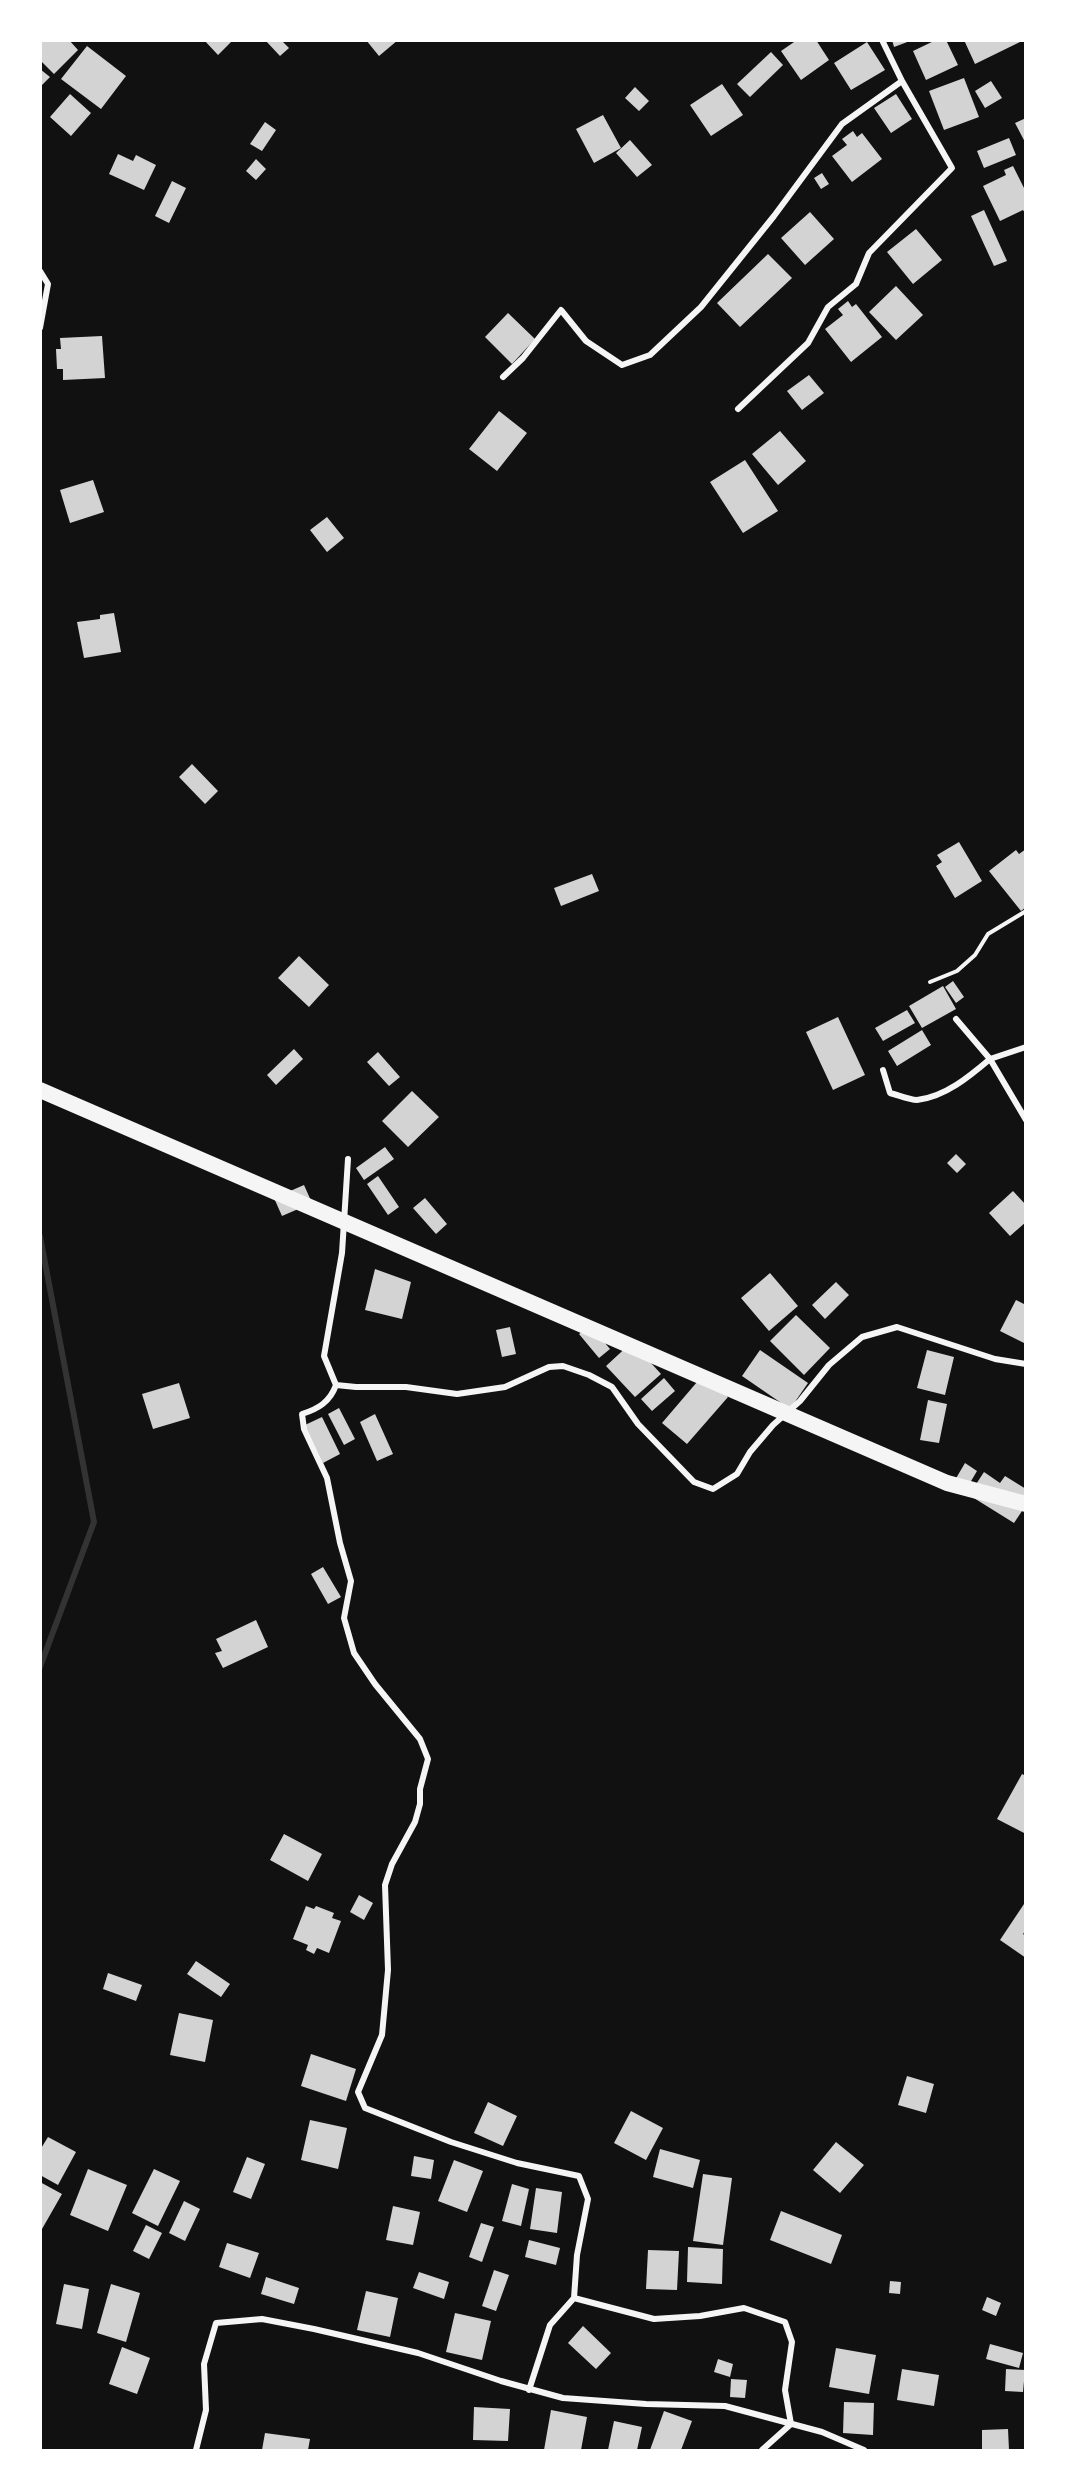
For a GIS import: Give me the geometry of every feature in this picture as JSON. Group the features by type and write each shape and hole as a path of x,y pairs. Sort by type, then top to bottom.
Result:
{"highway":[{"path":"40,1090 947,1483 1026,1504"}],"street":[{"path":"738,409 808,343 828,308 856,284 869,253 952,168 902,81 882,40"},
{"path":"503,377 523,358 561,310 586,341 622,365 650,355 701,307 774,216 842,124 902,81"},
{"path":"40,271 48,285 40,328"},
{"path":"956,1019 990,1059 1026,1120"},
{"path":"882,1070 890,1093 916,1100 941,1093 969,1077 990,1059 1026,1047"},
{"path":"336,1385 324,1356 342,1253 348,1159"},
{"path":"336,1385 356,1388 406,1387 457,1394 505,1387 549,1367 563,1366 590,1375 612,1387 638,1424 694,1482 713,1489 737,1474 750,1452 773,1425 800,1401 829,1365 862,1337 897,1328 995,1359 1026,1364"},
{"path":"336,1385 325,1403 302,1414 304,1429 327,1478 340,1543 351,1581 344,1618 354,1653 375,1684 420,1739 428,1758 415,1822 392,1864 386,1885 388,1970 382,2035 358,2092 365,2108 450,2142 517,2163 579,2176 588,2199 577,2255 574,2298 550,2325 529,2390"},
{"path":"574,2298 654,2319 700,2316 744,2308 785,2322 792,2342 785,2390 791,2424"},
{"path":"196,2451 206,2410 204,2364 216,2323 262,2319 418,2353 529,2390 563,2398 646,2404 725,2406 822,2432 864,2451"},
{"path":"762,2451 791,2424"}],"path":[{"path":"930,982 957,971 975,955 988,934 1026,911"}],"building":[{"path":"40,40 69,40 78,50 54,74 40,60"},
{"path":"204,40 233,40 218,55"},
{"path":"265,40 281,40 289,48 280,56"},
{"path":"366,40 398,40 379,56"},
{"path":"797,40 816,40 829,60 801,80 781,51"},
{"path":"892,40 910,40 910,41 894,47"},
{"path":"936,40 946,40 958,65 926,80 913,51"},
{"path":"964,40 1019,40 1020,42 975,64"},
{"path":"867,42 885,70 851,90 834,63"},
{"path":"87,46 126,76 101,109 61,79"},
{"path":"771,52 783,65 750,97 737,84"},
{"path":"40,69 50,77 40,87"},
{"path":"964,78 979,117 944,130 929,91"},
{"path":"991,81 1002,98 985,108 975,91"},
{"path":"722,84 743,115 711,136 690,105"},
{"path":"635,87 649,101 639,111 625,98"},
{"path":"70,94 91,113 71,136 50,117"},
{"path":"896,94 912,119 891,133 874,108"},
{"path":"603,115 621,148 594,163 576,129"},
{"path":"1026,118 1026,144 1015,123"},
{"path":"265,122 276,130 262,151 250,144"},
{"path":"853,131 857,137 862,133 882,159 852,182 832,156 847,145 842,139"},
{"path":"1009,138 1016,155 984,168 977,151"},
{"path":"630,140 652,165 637,177 616,153"},
{"path":"118,154 133,161 136,155 156,165 144,190 109,174"},
{"path":"256,159 266,169 256,180 246,171"},
{"path":"1013,166 1026,192 1026,215 1023,210 1000,221 983,186 1006,175 1004,170"},
{"path":"822,173 829,184 821,189 814,178"},
{"path":"172,181 186,188 169,223 155,216"},
{"path":"984,210 1007,261 994,266 971,216"},
{"path":"810,212 834,239 805,265 781,238"},
{"path":"916,229 942,260 913,284 887,252"},
{"path":"768,254 792,278 740,327 717,303"},
{"path":"896,286 923,315 896,340 869,312"},
{"path":"848,301 852,307 856,304 882,337 851,362 825,329 843,315 838,309"},
{"path":"508,313 535,339 512,364 485,337"},
{"path":"102,336 105,378 63,380 63,369 57,369 56,349 61,349 60,338"},
{"path":"809,375 824,393 802,410 787,391"},
{"path":"499,411 527,433 497,471 469,449"},
{"path":"780,431 806,461 778,485 752,454"},
{"path":"745,460 778,511 743,533 710,482"},
{"path":"93,480 104,512 70,523 60,490"},
{"path":"327,517 344,538 327,552 310,530"},
{"path":"114,613 121,652 84,658 77,622 100,619 100,615"},
{"path":"192,764 218,791 205,804 179,777"},
{"path":"959,842 982,881 955,898 936,866 942,862 937,855"},
{"path":"1026,849 1026,907 1021,911 989,871 1016,850 1019,854"},
{"path":"592,874 599,891 561,906 554,888"},
{"path":"299,956 329,985 309,1007 278,978"},
{"path":"953,981 964,997 956,1003 945,987"},
{"path":"943,986 956,1009 922,1028 909,1006"},
{"path":"907,1010 915,1023 883,1041 875,1028"},
{"path":"838,1017 865,1075 833,1090 806,1032"},
{"path":"922,1030 931,1045 897,1066 888,1051"},
{"path":"294,1049 303,1059 276,1085 267,1075"},
{"path":"378,1052 400,1077 389,1086 367,1062"},
{"path":"412,1091 439,1117 408,1147 382,1121"},
{"path":"385,1147 394,1159 364,1180 356,1168"},
{"path":"956,1154 966,1164 957,1173 947,1163"},
{"path":"378,1176 399,1207 388,1215 367,1184"},
{"path":"304,1185 312,1203 282,1216 274,1198"},
{"path":"1013,1191 1026,1205 1026,1222 1010,1236 989,1213"},
{"path":"425,1198 447,1224 436,1234 413,1208"},
{"path":"375,1269 411,1282 402,1319 365,1310"},
{"path":"770,1273 798,1306 769,1331 741,1298"},
{"path":"836,1282 849,1295 825,1319 812,1305"},
{"path":"1016,1300 1026,1305 1026,1344 1000,1331"},
{"path":"796,1315 830,1348 804,1375 770,1341"},
{"path":"590,1325 610,1349 599,1358 579,1334"},
{"path":"510,1327 516,1354 502,1357 496,1330"},
{"path":"632,1342 661,1374 635,1397 606,1366"},
{"path":"760,1350 808,1383 790,1409 742,1376"},
{"path":"927,1350 954,1357 945,1395 917,1388"},
{"path":"703,1375 728,1397 687,1444 662,1423"},
{"path":"664,1378 675,1391 652,1411 641,1399"},
{"path":"179,1383 190,1418 153,1429 142,1394"},
{"path":"928,1400 947,1404 939,1443 920,1440"},
{"path":"339,1408 355,1439 344,1445 328,1414"},
{"path":"375,1414 393,1454 377,1461 360,1422"},
{"path":"322,1417 340,1454 323,1463 305,1425"},
{"path":"965,1463 977,1471 967,1488 955,1480"},
{"path":"984,1472 1000,1483 1005,1476 1026,1489 1026,1505 1014,1523 969,1495"},
{"path":"323,1567 341,1597 328,1604 311,1574"},
{"path":"256,1620 268,1647 223,1668 215,1653 222,1651 216,1639"},
{"path":"1022,1774 1026,1776 1026,1834 997,1819"},
{"path":"284,1834 322,1854 308,1881 270,1860"},
{"path":"359,1895 373,1903 364,1920 350,1912"},
{"path":"1026,1901 1026,1930 1023,1934 1026,1936 1026,1958 1000,1940"},
{"path":"306,1906 314,1909 316,1906 334,1913 332,1918 341,1921 329,1953 317,1948 314,1954 306,1950 308,1945 293,1939"},
{"path":"196,1961 230,1984 221,1997 187,1974"},
{"path":"108,1973 142,1985 136,2001 103,1989"},
{"path":"179,2013 213,2020 205,2062 170,2055"},
{"path":"311,2054 356,2069 346,2101 301,2086"},
{"path":"907,2076 934,2084 926,2113 898,2105"},
{"path":"488,2102 517,2116 503,2146 474,2133"},
{"path":"631,2111 663,2128 646,2160 614,2143"},
{"path":"310,2120 347,2128 338,2169 301,2160"},
{"path":"48,2137 76,2152 58,2185 40,2175 40,2150"},
{"path":"836,2142 864,2165 840,2193 813,2170"},
{"path":"660,2149 700,2160 693,2188 653,2177"},
{"path":"414,2156 434,2160 431,2179 411,2176"},
{"path":"247,2157 265,2164 251,2199 233,2192"},
{"path":"454,2160 483,2171 467,2212 438,2201"},
{"path":"88,2169 127,2185 108,2231 70,2215"},
{"path":"154,2169 180,2181 158,2226 132,2213"},
{"path":"703,2174 732,2178 723,2245 693,2241"},
{"path":"40,2182 62,2194 42,2229 40,2228"},
{"path":"512,2184 529,2189 521,2226 502,2221"},
{"path":"536,2188 562,2192 557,2233 530,2229"},
{"path":"184,2201 200,2209 185,2241 169,2233"},
{"path":"393,2206 420,2212 413,2245 386,2240"},
{"path":"781,2211 842,2235 831,2264 770,2240"},
{"path":"481,2223 494,2227 482,2262 469,2257"},
{"path":"146,2225 162,2233 149,2259 133,2251"},
{"path":"529,2240 560,2248 556,2265 525,2257"},
{"path":"227,2243 259,2253 250,2278 219,2267"},
{"path":"688,2247 723,2249 722,2284 687,2282"},
{"path":"648,2250 679,2251 677,2290 646,2289"},
{"path":"494,2270 509,2275 496,2311 482,2306"},
{"path":"419,2272 449,2282 444,2299 413,2288"},
{"path":"266,2277 299,2288 294,2304 261,2294"},
{"path":"890,2281 901,2282 900,2294 889,2293"},
{"path":"64,2284 89,2289 82,2329 56,2324"},
{"path":"111,2284 140,2293 126,2342 97,2333"},
{"path":"366,2291 398,2298 390,2337 357,2330"},
{"path":"987,2297 1001,2303 996,2316 982,2310"},
{"path":"455,2313 491,2321 482,2360 446,2352"},
{"path":"583,2326 611,2353 596,2369 568,2343"},
{"path":"990,2344 1023,2353 1019,2368 986,2359"},
{"path":"122,2347 150,2358 137,2394 109,2384"},
{"path":"836,2348 876,2355 869,2394 829,2387"},
{"path":"718,2359 733,2364 730,2377 714,2372"},
{"path":"902,2369 939,2375 934,2406 897,2400"},
{"path":"1006,2369 1025,2370 1023,2392 1005,2391"},
{"path":"731,2379 747,2380 745,2398 730,2397"},
{"path":"844,2402 874,2403 873,2435 843,2433"},
{"path":"474,2407 510,2409 508,2441 473,2440"},
{"path":"551,2410 587,2417 581,2450 544,2450"},
{"path":"664,2411 692,2421 681,2450 650,2450"},
{"path":"614,2421 642,2427 637,2450 608,2450"},
{"path":"1008,2429 1009,2450 982,2450 982,2430"},
{"path":"265,2433 310,2439 308,2450 262,2450"}],"waterway":[{"path":"40,1236 94,1522 40,1667"}]}
